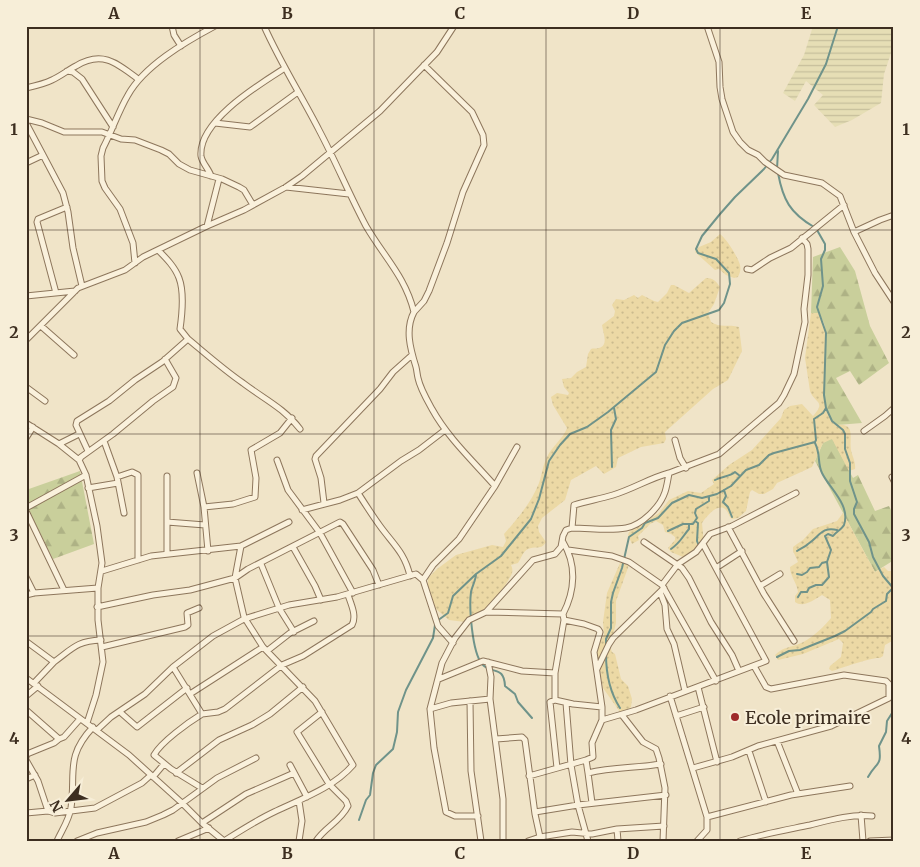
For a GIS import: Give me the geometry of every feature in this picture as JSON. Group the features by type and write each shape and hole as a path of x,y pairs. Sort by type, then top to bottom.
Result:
{"street":[{"path":"172,26 174,35 182,46"},
{"path":"135,263 133,244 120,209 102,181 101,156 128,94 138,79 182,46 215,26"},
{"path":"264,26 331,153 349,194 371,234 404,283 414,312"},
{"path":"26,340 82,286 125,270 158,250 253,205 286,187 373,118 437,52 454,26"},
{"path":"707,26 718,62 720,87 726,113 733,132 740,142 784,176 816,181 827,186 840,196 854,232 875,273 894,302"},
{"path":"26,88 44,84 88,59 107,59 138,79"},
{"path":"424,65 472,112 483,135 484,145 462,192 447,243 429,291 410,320 408,329 412,355 418,371 418,379 431,408 445,430 495,486"},
{"path":"211,176 201,155 203,145 215,123 243,96 285,68"},
{"path":"67,71 73,72 82,79 113,127"},
{"path":"215,123 250,127 298,92"},
{"path":"26,119 64,132 94,131 135,140 169,154 185,167 231,183 244,190 253,205"},
{"path":"26,123 63,193 82,286"},
{"path":"26,163 43,154"},
{"path":"207,226 219,179"},
{"path":"286,187 349,194"},
{"path":"747,269 752,270 770,258 783,253 844,205"},
{"path":"56,293 37,222 38,219 66,208"},
{"path":"854,232 894,215"},
{"path":"572,528 574,505 612,496 654,477 710,459 724,451 773,409 784,395 794,374 805,322 804,309 808,274 808,249 807,244 802,238"},
{"path":"158,250 168,260 179,279 182,309 180,329 188,339 243,383 261,394 292,418 300,430"},
{"path":"26,296 75,291"},
{"path":"41,326 74,355"},
{"path":"88,451 76,425 78,421 95,411 165,359 188,339"},
{"path":"324,503 316,456 380,389 393,372 412,355"},
{"path":"79,460 153,400 173,387 176,378 165,359"},
{"path":"26,388 45,401"},
{"path":"864,431 894,408"},
{"path":"204,507 233,504 255,496 256,478 251,450 280,433 292,418"},
{"path":"26,423 59,444 79,460 86,475 97,526 102,571 98,588 97,607 102,662 99,683 87,723"},
{"path":"26,438 34,427"},
{"path":"302,510 358,493 445,430"},
{"path":"59,444 79,434"},
{"path":"675,440 680,458 686,468"},
{"path":"104,441 118,480 124,513"},
{"path":"423,580 433,565 458,539 495,486 517,447"},
{"path":"202,788 176,773 154,754 202,714 218,712 231,705 282,665 303,656 352,625 355,621 350,594 320,533 288,490 277,460"},
{"path":"88,488 118,480 132,472 138,475 138,560"},
{"path":"197,473 204,507 208,551"},
{"path":"478,816 455,816 446,812 434,748 430,709 442,663 449,648 469,620 486,612 516,580 527,565 533,560 555,554 561,547 566,530 572,528 614,529 628,527 648,516 665,493 669,473"},
{"path":"64,590 26,510 86,475"},
{"path":"166,554 168,476"},
{"path":"358,493 381,527 402,553 408,564 410,576"},
{"path":"596,671 608,644 662,588 678,564 696,552 710,534 796,493"},
{"path":"167,522 205,525"},
{"path":"102,571 166,554 241,546 289,522"},
{"path":"97,607 153,595 190,590 235,578 342,522 369,564 379,585"},
{"path":"728,527 760,586 794,641"},
{"path":"555,700 556,673 563,617 572,585 572,560 563,542"},
{"path":"644,542 678,564 689,578 710,622 732,655 739,671"},
{"path":"602,720 622,715 765,663 766,660 703,544"},
{"path":"26,678 129,755 209,828 218,839 224,841 272,813 307,797 329,784 353,765 322,712 302,687 265,649 244,617 235,578 241,546"},
{"path":"293,547 321,600"},
{"path":"568,550 612,556 629,562 662,588 716,681"},
{"path":"716,568 742,551"},
{"path":"261,564 280,608 294,632"},
{"path":"57,841 70,810 74,756 79,745 95,729 152,688 173,667 220,632 244,619 307,601 350,594 416,574 423,580 438,626 453,643"},
{"path":"760,586 780,574"},
{"path":"26,577 34,592"},
{"path":"26,595 34,592 98,588"},
{"path":"662,588 667,629 677,655 685,691"},
{"path":"102,647 185,628 188,625 187,613 199,608"},
{"path":"486,612 563,617 598,629 600,634 594,652 602,707 602,720 592,742 593,757 529,776"},
{"path":"190,694 314,621"},
{"path":"26,696 54,662 78,644 86,641 101,640"},
{"path":"27,642 54,662"},
{"path":"439,679 483,661 522,671 556,673"},
{"path":"488,662 491,675 490,699 504,811 503,841"},
{"path":"693,768 717,762 758,746 831,726 858,711 889,698 886,681 844,675 771,689 766,687 754,666"},
{"path":"173,667 202,714"},
{"path":"176,773 218,740 252,725 270,714 302,687"},
{"path":"698,687 717,762"},
{"path":"120,712 137,726 187,688"},
{"path":"670,696 707,817 707,830 697,841"},
{"path":"430,709 451,703 490,699"},
{"path":"557,768 550,701 555,700 602,707"},
{"path":"470,701 471,771 481,841"},
{"path":"566,703 571,765 578,805 588,841"},
{"path":"676,716 704,707"},
{"path":"26,710 59,738"},
{"path":"316,841 322,833 336,823 348,806 346,801 329,784 297,732 322,712"},
{"path":"622,715 643,742 656,749 661,764 666,795 663,841"},
{"path":"48,811 35,775 26,758 27,754 54,744 59,738 64,737 80,719"},
{"path":"496,739 523,738 540,837"},
{"path":"777,741 798,794"},
{"path":"749,751 766,802"},
{"path":"77,841 97,833 146,822 168,813 217,778 256,758"},
{"path":"586,760 592,803"},
{"path":"26,813 48,811 55,813 90,809 99,806 142,783 164,764"},
{"path":"588,773 607,768 642,767 661,764"},
{"path":"290,765 307,797"},
{"path":"202,823 246,794 294,773"},
{"path":"26,779 35,775"},
{"path":"707,817 798,794 850,786"},
{"path":"535,812 592,803 666,795"},
{"path":"299,801 302,821 299,841"},
{"path":"861,815 863,841"},
{"path":"740,841 765,834 861,815 872,816"},
{"path":"528,841 540,837 576,832 587,834 617,829 664,826"},
{"path":"178,841 209,828"},
{"path":"617,829 618,841"},
{"path":"559,834 560,841"},
{"path":"870,841 894,840"}],"shaded area":[{"path":"813,26 894,26 894,44 884,74 881,103 852,120 835,127 814,105 823,95 806,81 795,101 783,93 804,55"}],"green space":[{"path":"840,247 855,271 870,326 889,363 859,385 850,371 836,378 862,423 837,425 830,417 824,394 825,327 819,313 811,313 813,257"},
{"path":"832,438 853,478 858,475 875,511 889,506 894,516 894,560 875,572 815,461 823,443"},
{"path":"80,471 94,544 53,559 26,505 26,490"}],"sand":[{"path":"720,234 728,243 739,262 740,270 738,277 734,278 726,275 719,269 715,270 695,252 699,247 711,242"},
{"path":"706,278 714,280 720,287 714,304 708,313 711,322 718,325 739,327 742,351 728,380 713,389 665,432 666,439 664,443 641,447 618,458 616,467 604,474 596,466 571,480 565,500 542,518 538,526 539,532 546,542 540,547 526,550 518,563 511,565 511,575 494,603 488,605 484,612 465,622 449,620 436,609 431,599 428,578 456,555 492,545 503,547 506,541 504,534 528,504 539,483 547,457 567,428 553,405 551,397 557,393 568,395 569,393 564,387 562,379 571,378 586,367 588,354 591,349 599,348 604,344 605,338 602,325 614,316 615,311 612,305 616,299 624,300 634,295 638,298 642,295 658,302 667,293 671,285 689,293"},
{"path":"811,313 819,313 826,332 824,383 827,408 831,418 837,425 847,426 849,429 855,469 849,471 832,439 823,443 812,467 777,483 773,489 764,494 759,494 752,490 746,511 738,518 732,519 726,510 722,508 715,509 702,523 704,544 683,557 671,552 668,548 675,540 675,537 665,532 663,525 656,521 650,524 638,536 639,540 632,544 628,535 629,532 659,513 669,500 688,491 701,493 714,484 712,480 729,465 752,450 781,418 784,410 790,406 802,404 813,416 817,411 819,405 810,391 805,358"},
{"path":"843,513 875,572 884,567 888,571 894,571 894,640 885,645 883,656 880,658 863,661 832,671 829,669 830,666 841,657 843,643 839,639 803,654 778,660 775,655 785,648 811,638 831,618 830,600 822,595 805,604 795,602 795,596 798,592 790,567 798,562 793,547 813,529 837,521"},
{"path":"620,563 629,565 616,601 616,623 610,647 615,654 621,679 628,686 632,699 631,707 624,713 620,712 603,688 597,653 604,635 603,622 607,593"}],"waterway":[{"path":"437,621 448,613 453,596 476,574 501,556 531,519 539,499 549,461 560,445 570,434 587,427 608,412 656,372 665,345 682,323 719,310 724,303 730,284 729,273 716,259 698,253 696,249 702,236 720,214 772,159 808,99 826,64 838,26"},
{"path":"777,169 778,151"},
{"path":"778,173 782,191 789,205 793,211 814,227"},
{"path":"817,230 825,244 825,250 821,259 823,286 817,307 826,333 824,395 826,408 832,421 845,434 845,449 850,463 850,481 857,502 854,514 869,542 873,557 883,576 894,589"},
{"path":"612,467 611,430 616,419 614,408"},
{"path":"606,647 606,639 611,628 611,602 622,568 629,537 642,528 645,523 658,518 672,503 689,495 702,498 717,494 731,486 746,470 759,465 769,455 815,442 814,419 823,413 826,408"},
{"path":"798,597 801,592 807,592 809,588 822,585 829,577 827,562 831,550 825,536 828,534 833,536 844,525 845,518 842,504 822,473 815,443"},
{"path":"715,480 735,472 740,476"},
{"path":"724,490 726,496 723,502 728,507 732,517"},
{"path":"668,531 683,524 693,524 697,518 696,509 709,501 709,497"},
{"path":"695,521 698,523 697,541 699,546"},
{"path":"671,549 689,529 689,525"},
{"path":"797,551 824,531 837,530"},
{"path":"797,574 802,575 810,568 819,567 822,563 826,562"},
{"path":"476,574 471,592 470,608 472,629 479,658 486,667 502,675 505,686 515,694 518,702 532,718"},
{"path":"777,657 789,651 800,650 845,631 886,601 887,594 892,589"},
{"path":"359,820 366,800 370,795 376,765 393,749 397,732 398,712 406,690 433,638 435,625"},
{"path":"606,654 609,682 620,708"},
{"path":"868,777 879,761 879,746 886,732 887,721 894,710"}],"place":[{"name":"Ecole primaire","path":"735,717"}]}
